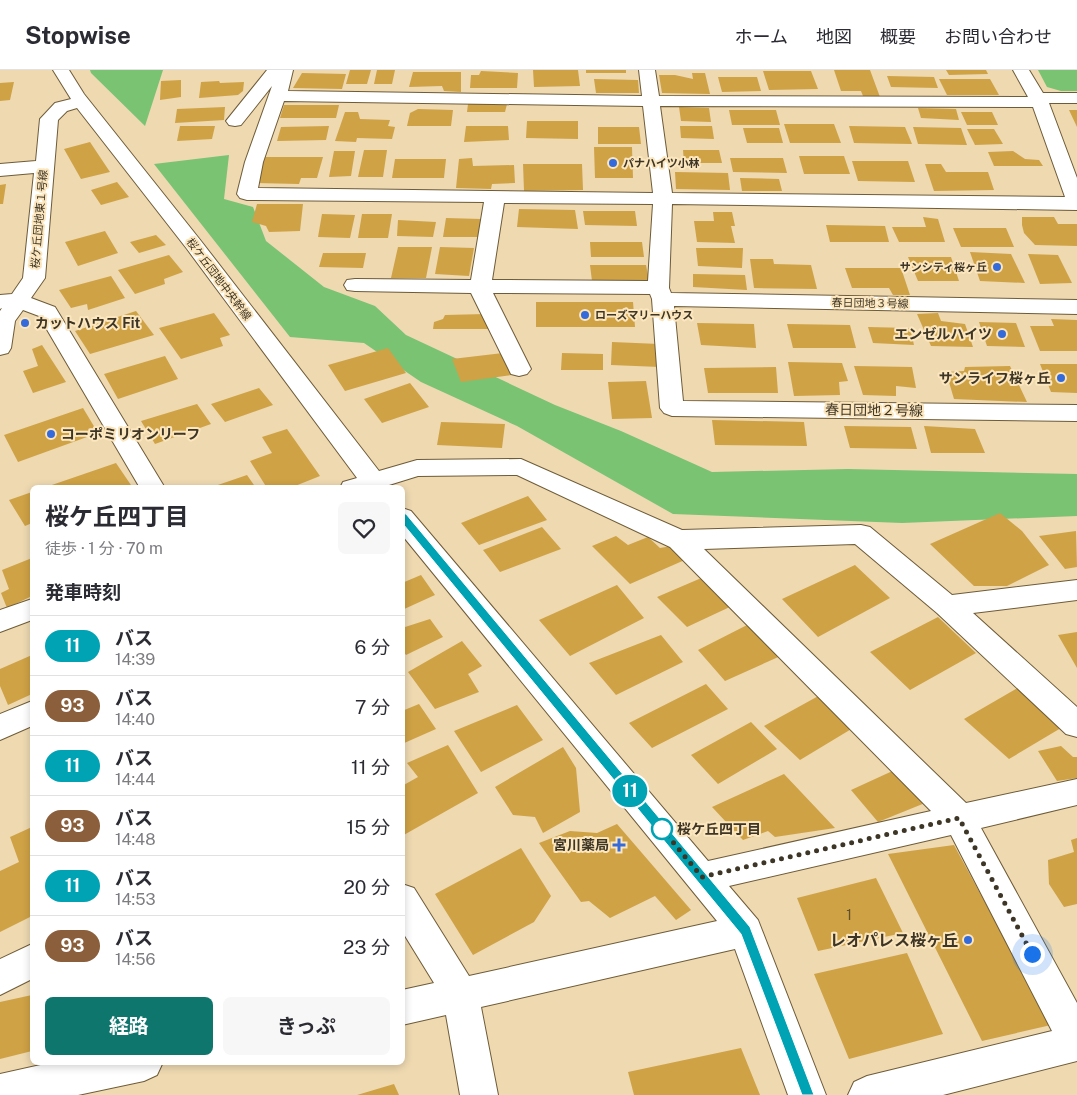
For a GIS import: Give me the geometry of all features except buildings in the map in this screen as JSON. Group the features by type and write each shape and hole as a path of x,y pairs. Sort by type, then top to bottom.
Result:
{"street":[{"name":"桜ケ丘団地中央幹線","path":"61,70 81,102 194,245 367,485"},
{"path":"235,121 276,70"},
{"path":"285,70 279,96 251,170 247,194 1076,204 1039,100 1020,70"},
{"path":"647,70 663,198 661,294"},
{"path":"279,96 651,101 1039,100 1077,98"},
{"name":"桜ケ丘団地東１号線","path":"0,348 8,301 34,278 49,119 61,107 81,102"},
{"path":"0,170 44,166"},
{"path":"495,196 480,288 519,369"},
{"name":"春日団地３号線","path":"356,285 1077,307"},
{"name":"春日団地２号線","path":"661,294 672,408 1077,413"},
{"path":"8,301 47,312 151,485"},
{"path":"367,485 418,468 521,468 679,540 959,818 1077,1041 867,1095"},
{"path":"405,520 746,931 807,1095"},
{"path":"679,540 861,534 947,606 1077,725"},
{"path":"947,606 1077,590"},
{"path":"0,622 30,610"},
{"path":"0,728 30,714"},
{"path":"702,877 1077,792"},
{"path":"405,904 460,995 479,1095"},
{"path":"405,1007 746,931"},
{"path":"0,978 30,962"},
{"path":"0,1093 130,1065"}],"green space":[{"path":"90,70 163,70 145,126 91,73"},
{"path":"1038,70 1077,70 1077,91 1061,91 1047,87"},
{"path":"229,155 224,199 253,207 266,241 324,287 375,306 406,335 555,405 621,431 712,472 848,469 1077,474 1077,516 902,523 673,514 517,426 421,382 364,343 290,337 154,164"}],"bus line":[{"name":"11","path":"405,520 746,931 807,1095"}],"place":[{"name":"パナハイツ小林","path":"613,163"},
{"name":"サンシティ桜ヶ丘","path":"997,267"},
{"name":"ローズマリーハウス","path":"585,315"},
{"name":"カットハウス Fit","path":"25,323"},
{"name":"エンゼルハイツ","path":"1002,334"},
{"name":"サンライフ桜ヶ丘","path":"1061,378"},
{"name":"コーポミリオンリーフ","path":"51,434"},
{"name":"桜ケ丘四丁目","path":"662,829"},
{"name":"宮川薬局","path":"619,845"},
{"name":"レオパレス桜ヶ丘","path":"968,940"}],"route":[{"path":"662,829 702,877 959,818 1032,954"}]}
